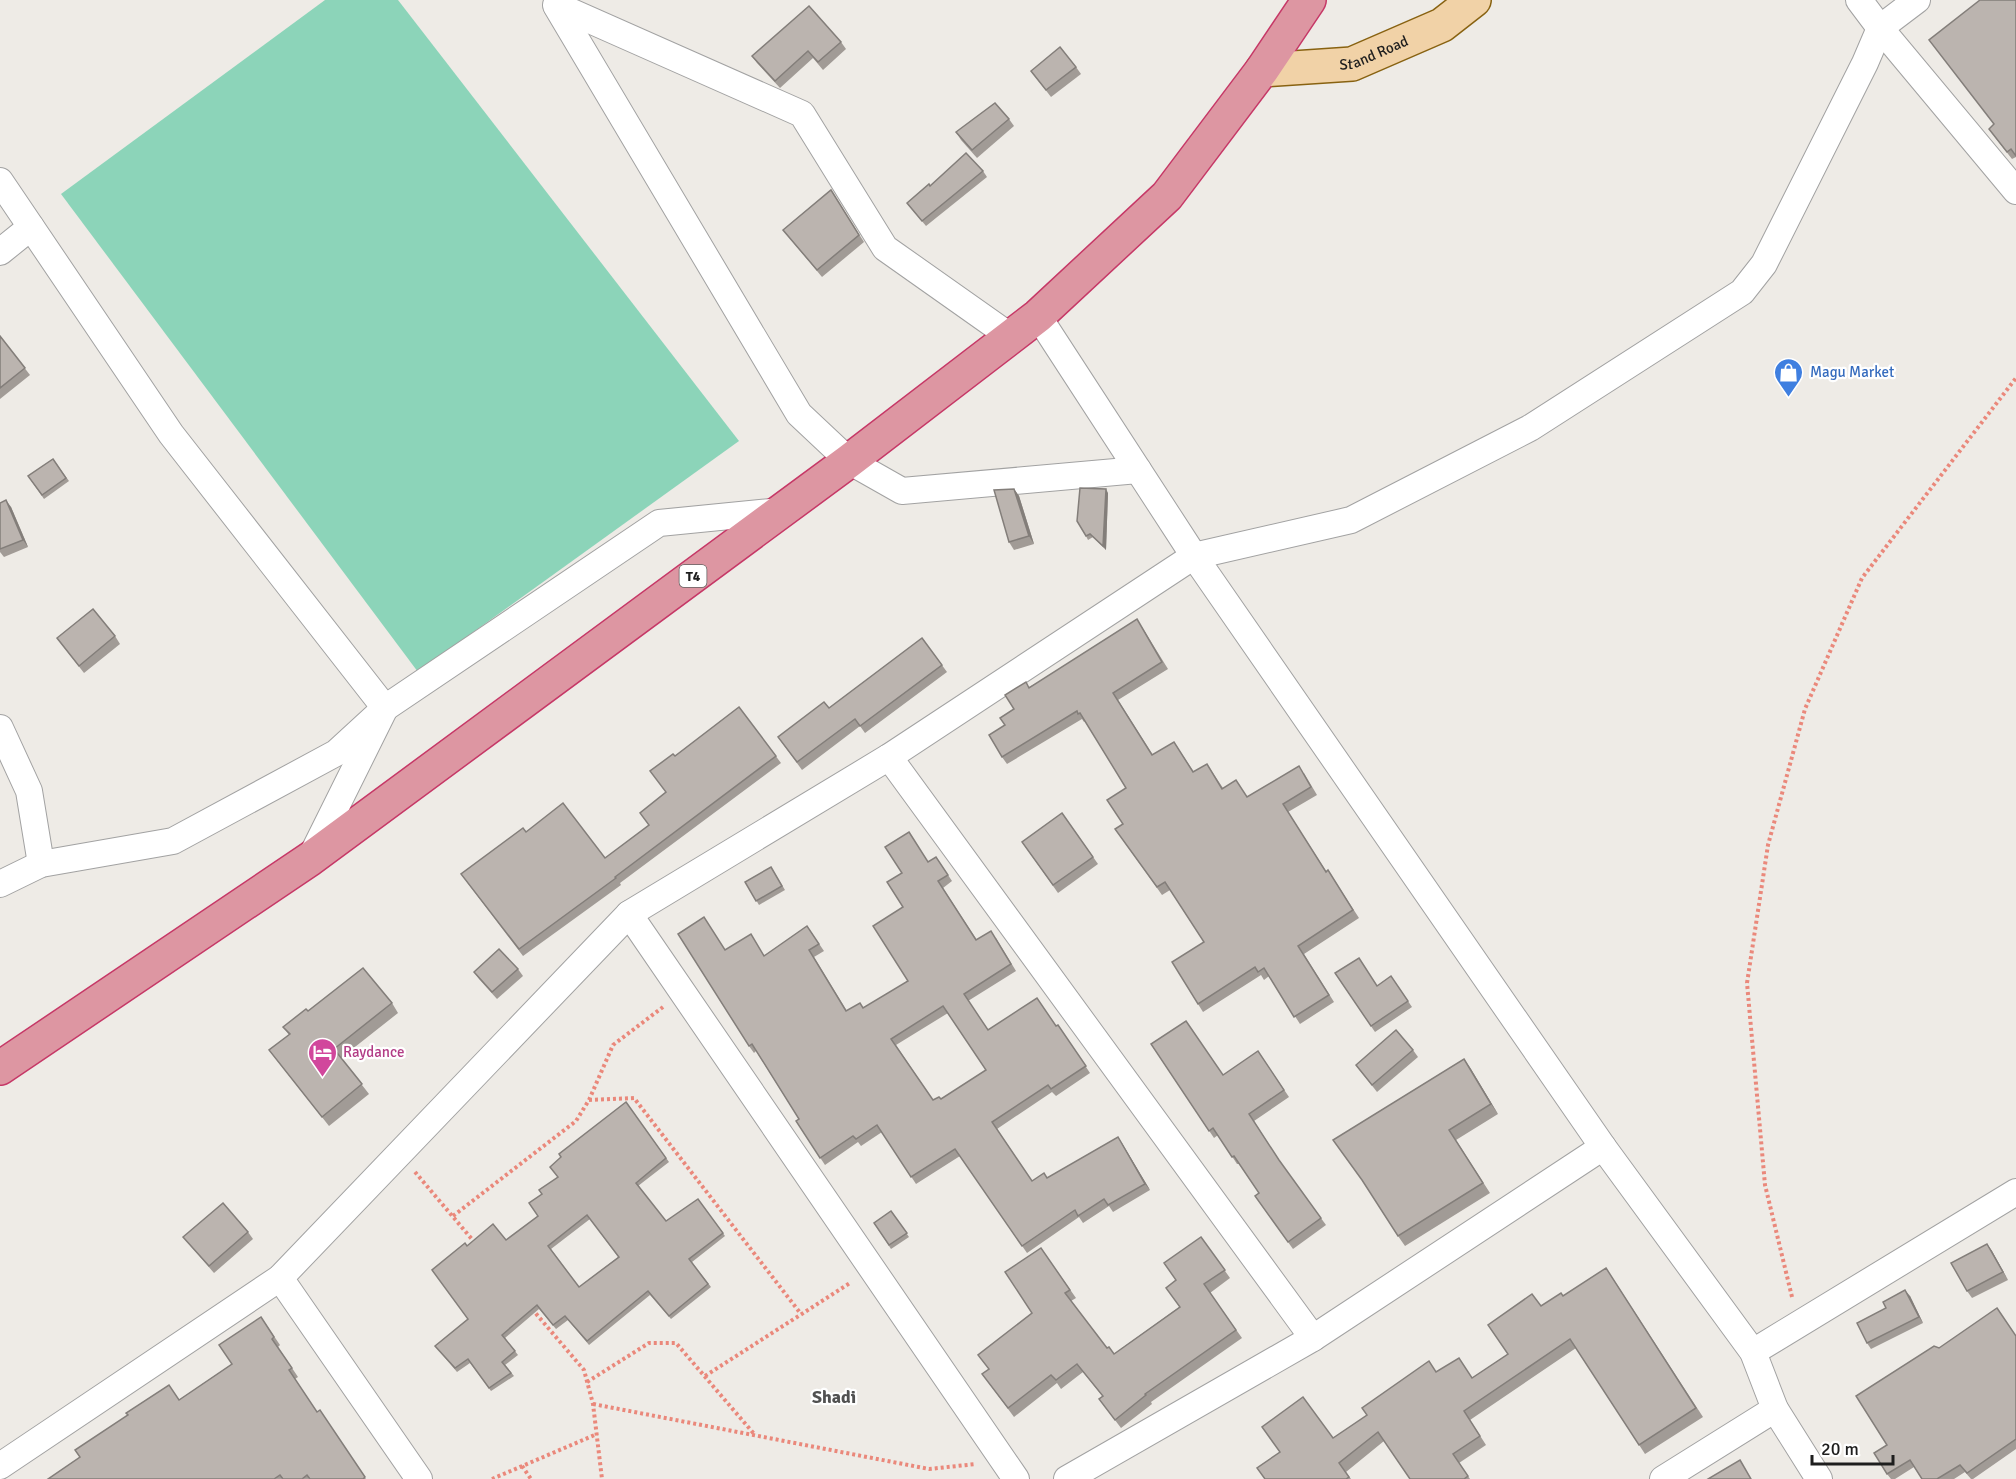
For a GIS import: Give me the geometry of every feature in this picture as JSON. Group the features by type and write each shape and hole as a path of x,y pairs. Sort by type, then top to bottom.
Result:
{"highway":[{"name":"T4","path":"0,1068 310,859 849,461 1038,316 1167,196 1262,70 1309,0"}],"main road":[{"name":"Stand Road","path":"1262,70 1352,64 1442,25 1474,0"}],"street":[{"path":"1859,0 2016,191"},
{"path":"0,1466 280,1278 629,914 889,757 1194,556 1351,520 1530,428 1742,292 1764,264 1865,63 1880,28 1917,0"},
{"path":"554,3 802,114 885,248 1011,337"},
{"path":"554,3 799,414 849,461 902,491 1138,470"},
{"path":"0,181 171,434 385,708"},
{"path":"0,252 31,227"},
{"path":"1038,316 1194,556 1603,1147 1753,1352 1774,1408 1819,1479"},
{"path":"0,884 41,864 173,840 336,753 385,708 659,523 781,511"},
{"path":"310,859 385,708"},
{"path":"0,728 29,791 41,864"},
{"path":"889,757 1313,1338"},
{"path":"629,914 1010,1470"},
{"path":"1067,1479 1313,1338 1603,1147"},
{"path":"1753,1352 2016,1192"},
{"path":"280,1278 419,1479"},
{"path":"1663,1479 1774,1408"}],"path":[{"path":"1798,1324 1765,1185 1747,983 1768,845 1805,709 1862,578 2016,378"},
{"path":"453,1216 576,1121 590,1100 613,1045 682,992"},
{"path":"590,1100 634,1098 801,1314"},
{"path":"399,1154 484,1252"},
{"path":"705,1376 872,1269"},
{"path":"530,1306 584,1370 593,1404 603,1479"},
{"path":"587,1382 649,1343 676,1343 755,1435"},
{"path":"593,1404 929,1468 1010,1470"},
{"path":"492,1479 597,1434"},
{"path":"522,1466 531,1479"}],"green space":[{"path":"325,0 398,0 739,441 418,672 61,194"}],"building":[{"path":"1980,0 2016,0 2016,156 2011,149 2007,152 1989,129 1994,124 1929,40"},
{"path":"809,6 841,42 818,62 808,51 775,81 752,56"},
{"path":"1060,47 1076,67 1046,90 1031,71"},
{"path":"995,103 1009,119 972,150 956,132"},
{"path":"966,153 983,171 922,221 907,203 929,184 930,186"},
{"path":"831,190 859,235 817,270 783,230"},
{"path":"0,336 25,368 0,388"},
{"path":"53,459 66,478 42,495 28,476"},
{"path":"1080,488 1106,489 1103,546 1090,534 1086,536 1077,521"},
{"path":"1014,489 1029,536 1009,542 994,490"},
{"path":"6,500 23,540 0,549 0,503"},
{"path":"93,609 115,636 79,666 57,638"},
{"path":"1137,619 1162,662 1113,693 1152,755 1174,742 1193,772 1207,764 1222,789 1236,780 1247,797 1299,766 1311,787 1283,804 1353,910 1298,946 1329,995 1294,1017 1264,968 1258,972 1255,967 1198,1004 1172,962 1204,942 1165,882 1157,887 1115,829 1123,824 1107,800 1126,788 1080,713 1078,714 1077,711 1002,757 989,735 1005,725 1000,718 1014,709 1005,695 1026,682 1029,688"},
{"path":"922,638 942,665 860,726 855,719 797,762 778,737 824,702 829,708"},
{"path":"739,707 776,756 519,949 461,874 523,828 526,832 563,803 605,858 649,825 640,813 666,792 650,771 673,754 675,756"},
{"path":"1062,813 1093,857 1053,885 1022,842"},
{"path":"909,832 928,862 936,857 948,875 938,881 976,940 991,931 1011,964 964,994 988,1030 1037,998 1086,1066 1051,1089 1048,1085 992,1122 1032,1181 1044,1173 1047,1178 1118,1137 1145,1184 1108,1205 1104,1199 1078,1216 1075,1210 1022,1246 955,1149 911,1177 877,1125 856,1139 853,1136 820,1158 796,1121 799,1119 752,1044 749,1046 678,934 704,917 725,950 751,934 764,956 807,926 819,944 809,950 846,1011 860,1003 863,1008 908,981 873,926 903,907 887,882 902,873 885,847","holes":["943,1006 986,1070 941,1099 939,1097 933,1100 891,1039"]},
{"path":"771,867 782,886 756,901 745,882"},
{"path":"499,949 518,969 492,992 474,972"},
{"path":"1359,958 1377,986 1391,976 1408,1001 1371,1026 1335,973"},
{"path":"363,968 392,1003 334,1049 362,1084 322,1117 269,1050 290,1034 283,1027 306,1009 308,1011"},
{"path":"1186,1021 1223,1075 1258,1051 1284,1090 1249,1114 1321,1218 1288,1242 1255,1196 1259,1193 1234,1156 1232,1157 1213,1128 1209,1131 1151,1044"},
{"path":"1396,1030 1413,1050 1372,1085 1356,1065"},
{"path":"1464,1059 1491,1104 1449,1130 1483,1183 1398,1236 1333,1140"},
{"path":"626,1102 666,1158 636,1183 666,1221 698,1199 723,1233 689,1259 708,1284 669,1316 648,1291 587,1341 565,1316 553,1325 537,1305 502,1335 515,1351 502,1362 511,1373 489,1388 468,1359 455,1368 435,1346 468,1319 432,1270 465,1243 467,1246 493,1224 506,1240 538,1216 529,1203 542,1194 539,1190 558,1177 550,1167 561,1157 559,1154","holes":["587,1215 619,1257 579,1287 548,1246"]},
{"path":"223,1203 248,1232 209,1266 183,1237"},
{"path":"891,1211 907,1233 889,1245 874,1223"},
{"path":"1201,1237 1225,1270 1204,1284 1236,1330 1145,1394 1115,1420 1099,1399 1103,1396 1077,1364 1056,1380 1051,1375 1008,1408 982,1374 989,1369 978,1355 1032,1313 1005,1272 1041,1248 1070,1290 1065,1293 1114,1354 1180,1307 1166,1288 1176,1280 1164,1263"},
{"path":"1987,1244 2003,1272 1967,1291 1951,1263"},
{"path":"1606,1268 1696,1408 1639,1445 1570,1339 1464,1411 1480,1436 1453,1454 1468,1476 1464,1479 1410,1479 1378,1432 1339,1463 1349,1477 1346,1479 1265,1479 1257,1468 1280,1452 1262,1427 1303,1397 1333,1438 1367,1415 1362,1408 1429,1361 1436,1372 1459,1358 1472,1378 1508,1354 1488,1325 1532,1294 1541,1306 1561,1293 1563,1296"},
{"path":"1905,1290 1919,1317 1867,1343 1857,1323 1886,1308 1883,1302"},
{"path":"1997,1308 2016,1336 2016,1439 1967,1473 1960,1465 1937,1479 1922,1479 1910,1460 1887,1474 1874,1453 1887,1445 1856,1396 1934,1346 1939,1348"},
{"path":"261,1317 274,1337 272,1339 292,1368 289,1370 317,1412 320,1410 365,1477 363,1479 310,1479 307,1475 302,1479 283,1479 280,1475 274,1479 48,1479 80,1457 75,1450 169,1385 179,1400 232,1364 219,1345"},
{"path":"1740,1460 1751,1479 1708,1479"}],"place":[{"name":"Magu Market","path":"1789,398"},
{"name":"Raydance","path":"322,1078"}],"district":[{"name":"Shadi","path":"834,1397"}]}
